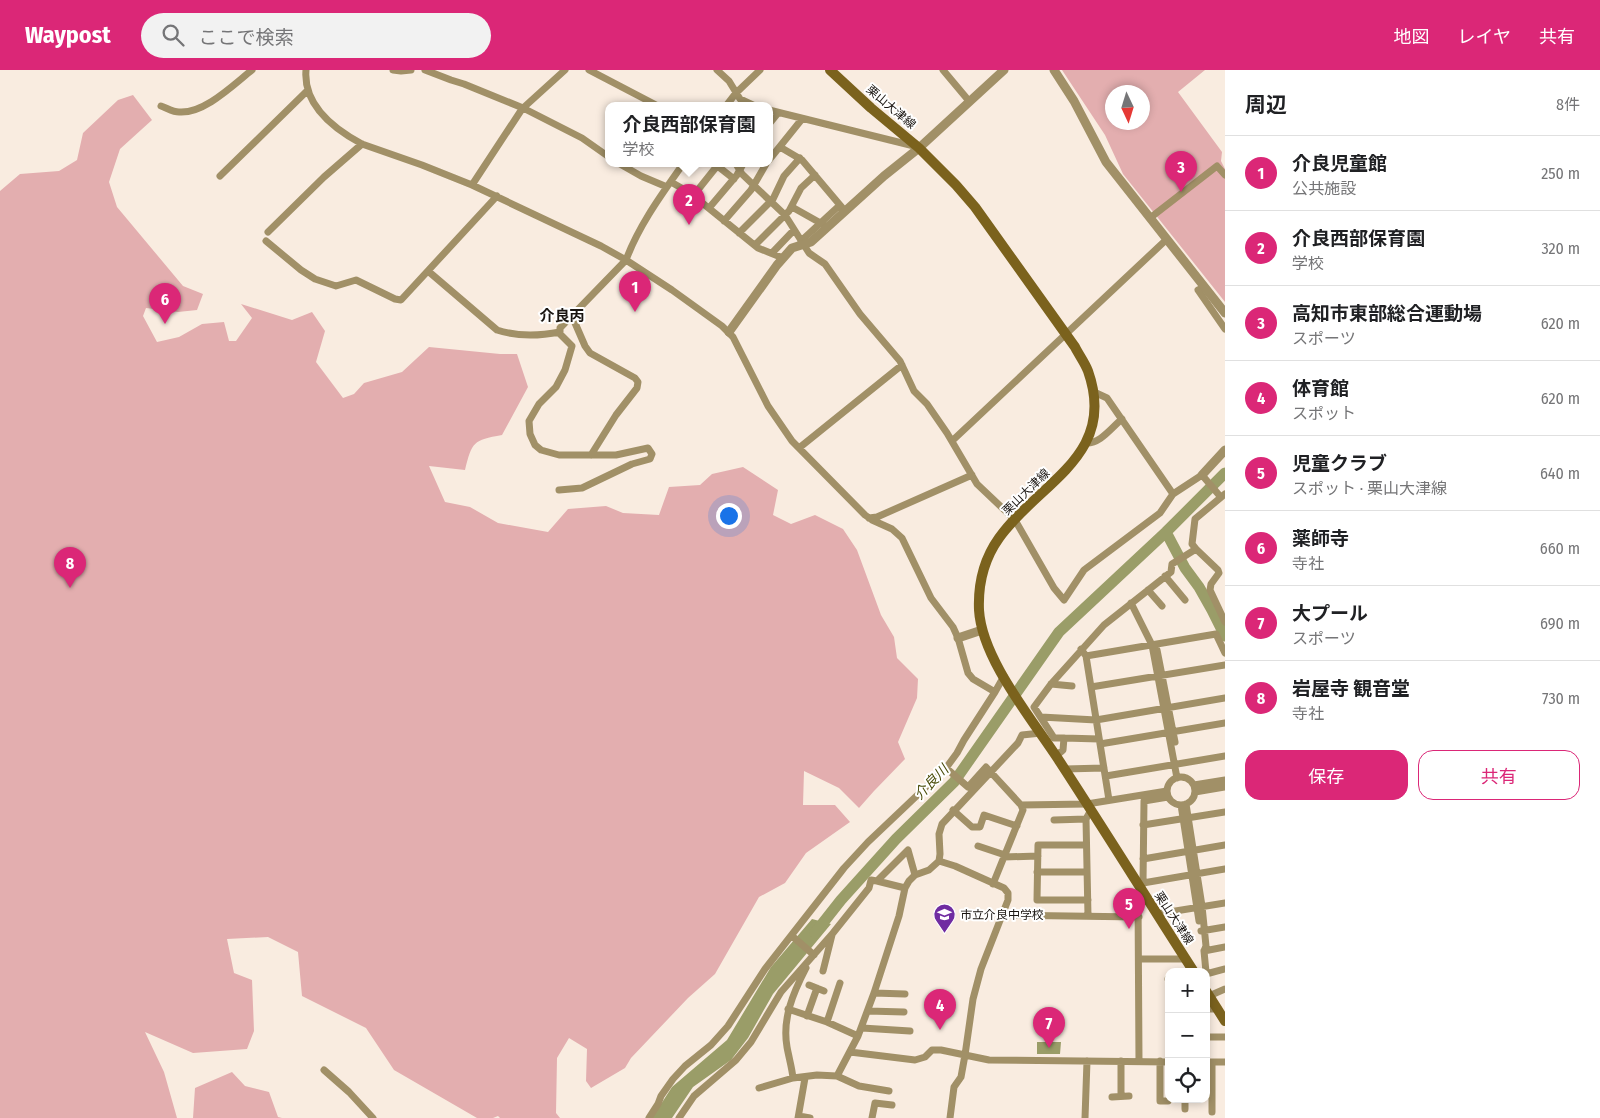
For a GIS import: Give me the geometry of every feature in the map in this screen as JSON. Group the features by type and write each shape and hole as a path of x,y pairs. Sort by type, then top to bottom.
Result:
{"main road":[{"name":"栗山大津線","path":"830,70 871,108 920,148 975,207 1066,335 1087,370 1094,392 1094,412 1090,433 1071,466 998,539 986,563 981,582 979,610 982,630 1005,679 1056,756 1088,811 1142,886 1157,914 1192,968"},
{"path":"1210,997 1225,1021"}],"street":[{"path":"161,106 180,112 194,110 211,101 252,70"},
{"path":"306,70 308,90 317,108 337,130 362,144 472,185 601,246 672,290 729,332 740,348 768,406 799,448 869,518 892,529 902,538 931,598 953,627 968,673 973,679 995,692"},
{"path":"393,70 411,70"},
{"path":"425,70 523,108 582,138 605,154"},
{"path":"472,185 523,108 565,70"},
{"path":"589,70 650,102"},
{"path":"717,70 728,81 740,99 746,102"},
{"path":"729,102 760,70"},
{"path":"943,70 969,100"},
{"path":"729,332 792,248 802,243 811,242 842,208 920,148 969,100 1004,70"},
{"path":"1054,70 1074,100 1106,162 1225,312"},
{"path":"220,176 308,90"},
{"path":"773,111 920,148"},
{"path":"773,119 778,113"},
{"path":"773,155 802,119"},
{"path":"268,232 324,177 362,144"},
{"path":"780,147 800,158 842,208"},
{"path":"739,233 770,201 784,176 800,158"},
{"path":"1150,218 1217,166 1225,175"},
{"path":"625,167 649,180 669,185 693,196 755,245 783,258"},
{"path":"559,490 582,488 594,484 617,471 650,459 652,454 648,448 616,455 559,455 548,453 541,450 535,444 530,434 529,421 534,411 556,387 571,354 572,346 560,334 560,328 626,260 635,241 681,167"},
{"path":"693,196 715,167"},
{"path":"719,167 734,179"},
{"path":"709,208 734,179 740,167"},
{"path":"741,167 754,186 785,215 809,253 825,264 860,314 902,365 914,391 927,404 981,490 1015,520 1054,588 1064,600 1084,570 1160,513 1173,494 1202,476 1225,450"},
{"path":"724,220 754,186 764,167"},
{"path":"755,245 792,207 801,188 815,174"},
{"path":"266,241 315,279 336,286 356,280 395,299 401,300 496,196"},
{"path":"792,207 824,226"},
{"path":"772,253 794,230"},
{"path":"952,441 1166,239"},
{"path":"428,271 497,330 509,334 527,336 545,336 560,332"},
{"path":"1205,287 1198,290 1225,329"},
{"path":"572,316 590,353 635,378 638,382 637,388 616,415 591,455"},
{"path":"799,448 902,365"},
{"path":"1094,392 1107,398 1173,494"},
{"path":"1086,442 1092,443 1097,441 1122,419"},
{"path":"869,518 877,517 972,475"},
{"path":"1202,476 1222,495 1196,519 1192,544 1193,551 1218,570 1219,573 1211,584 1210,590 1225,622"},
{"path":"1193,551 1172,564 1170,572 1104,625 1051,684 1034,707 1054,738 1100,741 1225,723"},
{"path":"1165,576 1185,600"},
{"path":"1148,590 1162,606"},
{"path":"1131,603 1152,645 1157,650 1179,777"},
{"path":"958,638 982,630"},
{"path":"1086,656 1216,634 1225,653"},
{"path":"1082,649 1086,656 1109,800"},
{"path":"1091,687 1225,666"},
{"path":"649,1118 673,1079 685,1066 711,1045 728,1026 765,969 794,937 844,868 868,842 948,769 964,740 1005,679"},
{"path":"1051,684 1072,686"},
{"path":"1041,717 1096,720 1225,698"},
{"path":"837,1076 862,1028 899,916 905,888 915,875 929,870 939,861 940,829 946,817 1018,743 1022,735 1041,733"},
{"path":"1056,756 1064,750 1064,738"},
{"path":"1064,769 1105,772 1225,756"},
{"path":"946,817 945,814 966,785 986,767 1020,805 1023,810 993,884"},
{"path":"948,769 966,785"},
{"path":"1179,777 1188,779 1194,789 1192,800 1184,805 1173,803 1167,794 1170,783 1179,777"},
{"path":"1194,789 1225,780"},
{"path":"1194,789 1225,787"},
{"path":"1054,820 1088,811 1109,800 1167,794"},
{"path":"1138,1061 1138,896 1142,886 1144,801 1167,794"},
{"path":"1020,805 1088,811"},
{"path":"1184,805 1202,931 1206,946 1204,951 1206,968"},
{"path":"953,810 972,827 980,827 984,815 1017,826"},
{"path":"1088,811 1086,845 1088,916"},
{"path":"1143,825 1225,812"},
{"path":"1086,845 1038,845 1037,900 1088,900"},
{"path":"1143,859 1225,845"},
{"path":"978,846 1005,856 1038,856"},
{"path":"877,881 908,850 915,875"},
{"path":"939,861 955,866 1004,888 1008,893 1008,900 981,969 973,999 961,1077 954,1087 950,1118"},
{"path":"1142,886 1225,869"},
{"path":"1037,872 1087,872"},
{"path":"679,1118 694,1096 736,1060 751,1042 781,992 833,933 869,888 871,880 905,888"},
{"path":"1157,914 1225,903"},
{"path":"1003,915 1139,917"},
{"path":"1202,931 1225,927"},
{"path":"823,971 833,933"},
{"path":"794,937 812,957"},
{"path":"1204,951 1225,947"},
{"path":"793,1078 787,1047 786,1021 788,1010 812,957"},
{"path":"1139,959 1186,959"},
{"path":"1210,972 1225,969"},
{"path":"827,1022 840,983"},
{"path":"807,1016 820,989 809,985"},
{"path":"1210,993 1225,989"},
{"path":"874,993 905,994"},
{"path":"1210,1009 1217,1009"},
{"path":"788,1010 827,1022 858,1036"},
{"path":"868,1011 904,1012"},
{"path":"862,1028 910,1031"},
{"path":"1210,1037 1225,1037"},
{"path":"850,1052 915,1060 925,1057 932,1050 941,1050 990,1060 1165,1062"},
{"path":"1085,1118 1087,1061"},
{"path":"1112,1096 1125,1096 1122,1061"},
{"path":"1160,1062 1160,1101 1165,1101"},
{"path":"1210,1062 1225,1062"},
{"path":"324,1070 349,1092 373,1118"},
{"path":"759,1088 793,1078 837,1076 859,1086 890,1091"},
{"path":"805,1078 798,1117 810,1118"},
{"path":"1210,1079 1212,1112"},
{"path":"872,1118 875,1103 892,1105"},
{"path":"1185,1103 1185,1109"}],"shaded area":[{"path":"1062,70 1205,70 1178,92 1222,152 1221,161 1225,169 1225,302 1123,174 1105,135"},
{"path":"133,95 152,120 120,149 109,182 117,207 183,286 203,294 197,310 178,312 146,308 143,316 157,342 179,337 202,324 224,322 229,341 236,341 252,318 241,304 292,320 312,312 325,331 316,362 343,398 354,394 364,383 402,372 429,347 517,354 528,387 502,435 479,441 475,444 465,470 429,466 445,502 470,507 498,523 548,532 568,509 606,506 623,513 659,515 669,487 700,485 712,474 743,467 778,490 773,515 791,524 815,515 843,529 857,550 881,615 894,637 897,658 918,679 917,698 898,742 905,759 859,808 839,788 804,771 803,805 835,805 850,822 806,853 785,883 759,897 715,974 688,998 631,1058 625,1068 591,1088 586,1081 587,1049 569,1038 557,1058 556,1113 560,1118 500,1118 498,1116 493,1118 477,1118 394,1070 366,1028 302,996 298,952 268,937 227,939 234,973 252,980 254,1031 247,1049 193,1053 145,1032 164,1072 177,1118 0,1118 0,191 20,174 59,171 77,160 83,133 118,100"},
{"path":"812,919 831,924 773,994 748,1038 731,1060 693,1087 672,1118 652,1118 672,1087 727,1040 771,967"},
{"path":"1037,1042 1061,1042 1060,1054 1037,1054"},
{"path":"232,1072 245,1086 269,1092 278,1117 282,1118 193,1118 195,1088"}],"waterway":[{"name":"介良川","path":"815,933 841,900 896,839 954,782 1059,632 1166,532 1225,473"},
{"path":"1166,532 1185,568 1199,587 1225,636"}],"place":[{"name":"高知市東部総合運動場","path":"1181,192"},
{"name":"介良西部保育園","path":"689,225"},
{"name":"介良児童館","path":"635,312"},
{"name":"薬師寺","path":"165,324"},
{"name":"岩屋寺 観音堂","path":"70,588"},
{"name":"児童クラブ","path":"1129,929"},
{"name":"市立介良中学校","path":"944,934"},
{"name":"体育館","path":"940,1030"},
{"name":"大プール","path":"1049,1048"}],"district":[{"name":"介良丙","path":"562,316"}]}
